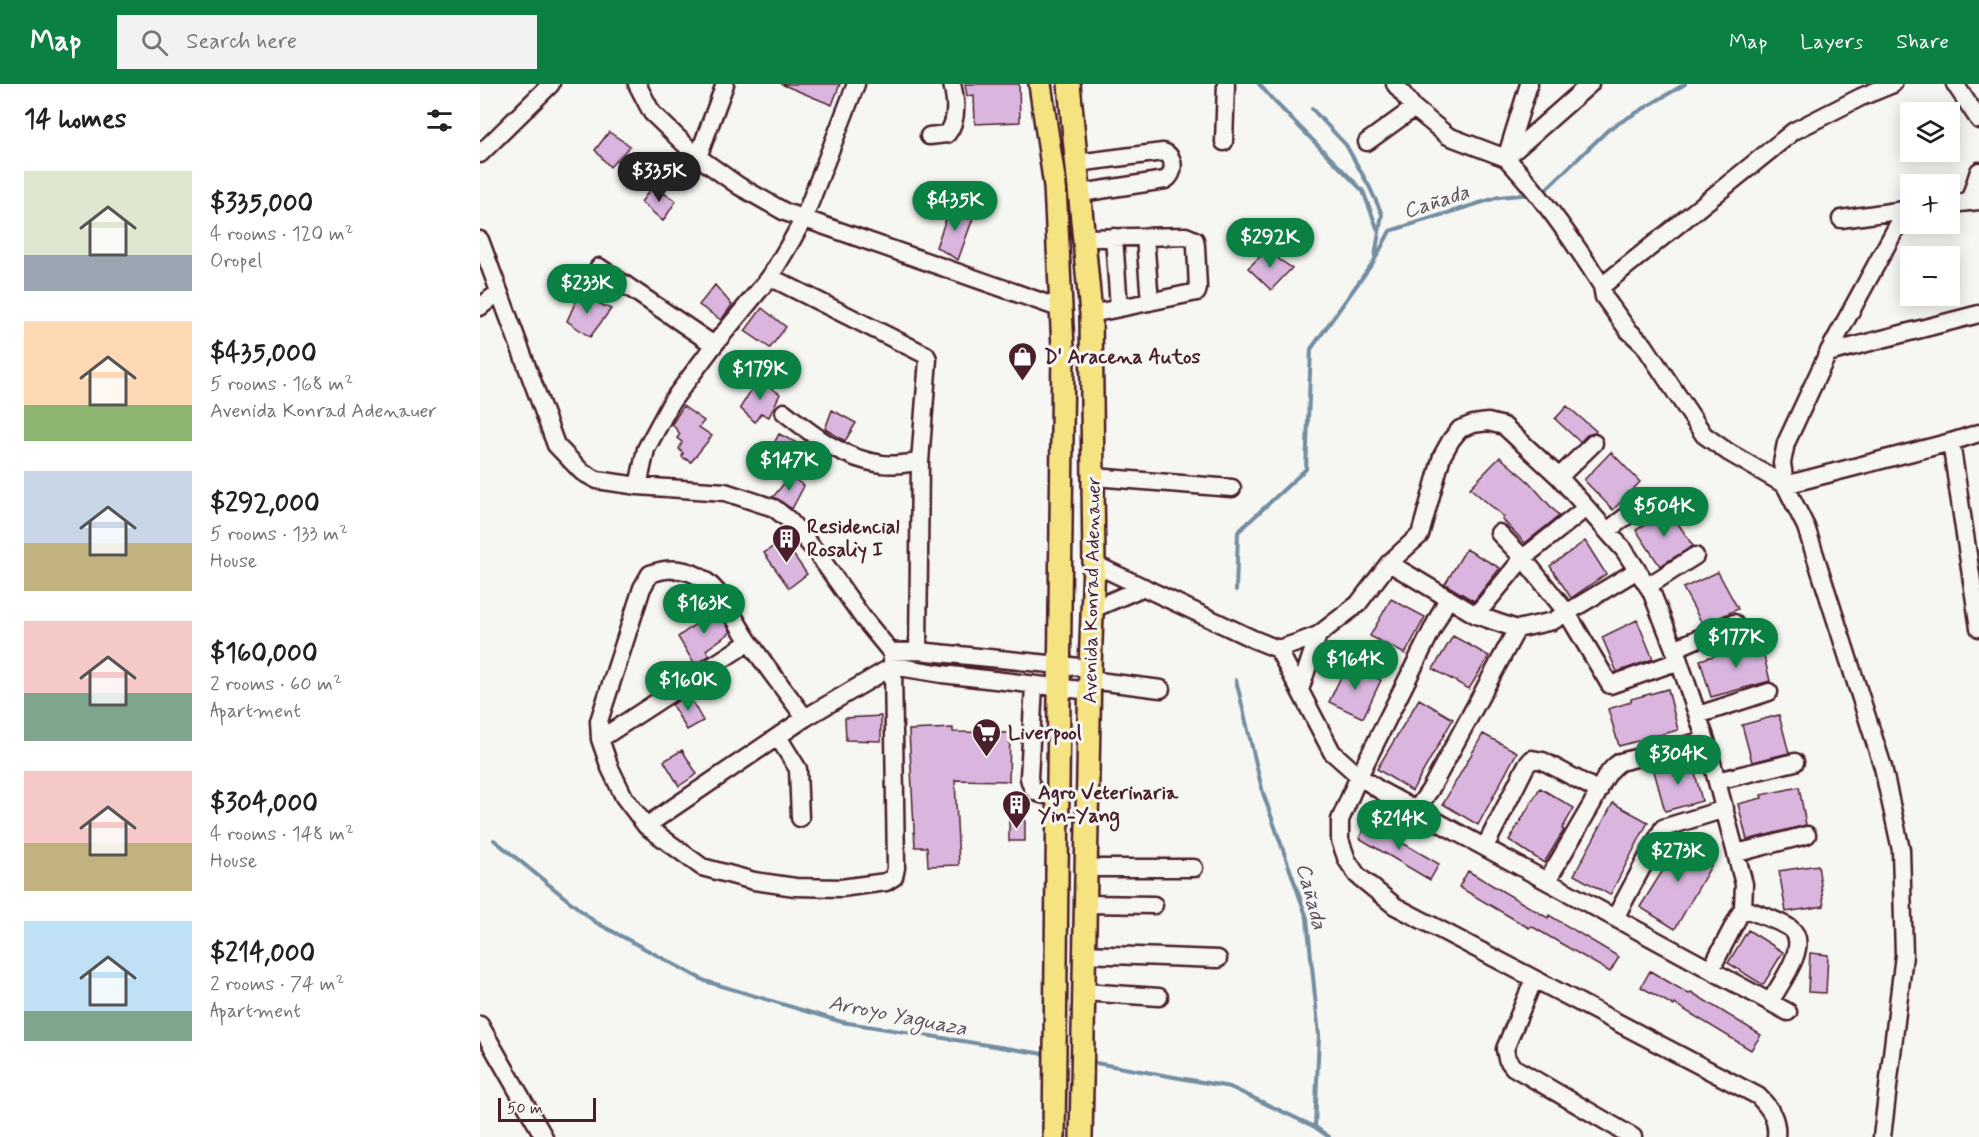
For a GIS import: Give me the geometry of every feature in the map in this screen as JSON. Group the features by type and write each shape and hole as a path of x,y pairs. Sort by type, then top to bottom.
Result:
{"main road":[{"name":"Avenida Konrad Adenauer","path":"1040,84 1055,186 1062,309 1054,1135"},
{"name":"Avenida Konrad Adenauer","path":"1069,84 1091,314 1094,477 1081,1135"}],"street":[{"path":"480,154 551,84"},
{"path":"637,84 652,112 698,157 739,186 785,212 1062,309"},
{"path":"698,157 725,84"},
{"path":"638,486 642,463 651,439 672,401 770,277 804,218 856,84"},
{"path":"929,136 946,134 953,124 955,109 951,84"},
{"path":"1224,142 1226,84"},
{"path":"1395,84 1414,108 1448,136 1506,158 1541,197 1602,286 1604,297 1628,330 1644,345 1704,435 1728,452 1785,485 1979,433"},
{"path":"1506,158 1529,84"},
{"path":"1506,158 1590,84"},
{"path":"1602,286 1794,130 1893,84"},
{"path":"1955,84 1979,120"},
{"path":"1367,142 1414,108"},
{"path":"1077,163 1162,152 1171,157 1172,172 1165,180 1081,193"},
{"path":"1974,201 1979,171"},
{"path":"1840,219 1900,210"},
{"path":"1882,1137 1904,955 1901,850 1879,755 1806,527 1785,485 1782,463 1786,443 1827,353 1900,225"},
{"path":"1085,238 1186,236 1195,240 1196,246 1197,292 1091,314"},
{"path":"1114,237 1119,308"},
{"path":"1145,237 1150,302"},
{"path":"480,240 556,445 582,472 597,480 638,486 725,492 774,508 789,520 817,553 892,659 896,868 894,877 886,882 841,888 795,887 754,881 702,867 646,826 624,797 610,768 600,739 599,721 642,588 650,574 673,569 691,573 715,589 749,642 805,718"},
{"path":"599,267 714,345"},
{"path":"770,277 926,356 929,365 920,462 918,651"},
{"path":"480,308 499,292"},
{"path":"1827,353 1979,314"},
{"path":"784,412 818,439 850,456 884,465 920,462"},
{"path":"1278,649 1318,635 1358,604 1389,563 1420,535 1442,456 1450,440 1460,429 1488,422 1504,426 1559,477 1624,550 1648,586 1677,655 1718,781 1744,884 1743,908 1711,969"},
{"path":"1951,442 1979,628"},
{"path":"1559,477 1594,443"},
{"path":"1094,477 1232,488"},
{"path":"1607,531 1645,502"},
{"path":"1476,615 1523,558 1586,508"},
{"path":"1499,533 1523,558 1567,613 1610,685 1677,655 1734,623"},
{"path":"1648,586 1695,556"},
{"path":"1389,563 1476,615 1516,630 1553,621 1636,571"},
{"path":"1094,564 1278,649 1332,752 1359,776 1381,791 1788,1012"},
{"path":"1093,609 1144,587"},
{"path":"1448,598 1359,776 1340,820 1341,840 1347,860 1357,875 1395,906 1758,1096 1769,1107 1775,1118 1776,1137"},
{"path":"1416,810 1430,790 1516,630"},
{"path":"1300,690 1318,635"},
{"path":"600,739 749,642"},
{"path":"646,826 892,659 918,651 1059,666 1090,680 1161,690"},
{"path":"892,659 1058,688 1090,680"},
{"path":"1034,685 1029,778 1032,789 1038,794 1057,797"},
{"path":"1698,715 1769,692"},
{"path":"778,737 798,769 800,818"},
{"path":"1547,881 1607,773 1620,762 1706,740"},
{"path":"1485,847 1526,766 1532,759 1543,761 1599,791"},
{"path":"1718,781 1795,762"},
{"path":"1615,918 1663,828 1725,809"},
{"path":"1737,854 1807,836"},
{"path":"1085,868 1194,868"},
{"path":"1085,904 1154,905"},
{"path":"1743,908 1790,928 1797,937 1798,951 1770,1002"},
{"path":"1083,954 1218,959"},
{"path":"1534,979 1505,1049 1507,1059 1513,1067 1633,1137"},
{"path":"1083,992 1159,997"},
{"path":"480,1025 543,1137"}],"building":[{"path":"781,84 840,84 832,105"},
{"path":"965,84 1019,84 1020,122 975,124 974,95 967,96"},
{"path":"609,132 630,146 610,167 595,150"},
{"path":"653,186 676,201 663,221 641,202"},
{"path":"951,205 973,218 958,260 936,247"},
{"path":"1269,248 1280,260 1292,268 1271,290 1248,268"},
{"path":"715,285 732,305 721,320 699,305"},
{"path":"579,294 611,309 590,337 567,321"},
{"path":"762,308 786,327 770,348 745,331"},
{"path":"758,379 780,394 769,417 761,413 755,422 740,408"},
{"path":"683,406 704,421 699,427 712,436 691,462 682,457 683,453 679,449 682,442 677,438 680,434 672,424"},
{"path":"1567,406 1596,431 1595,433 1587,435 1580,442 1555,419"},
{"path":"832,410 856,423 845,441 825,429"},
{"path":"779,434 803,446 787,467 767,456"},
{"path":"1611,452 1640,482 1613,510 1584,480"},
{"path":"1500,457 1529,482 1559,516 1525,543 1502,519 1504,517 1470,488"},
{"path":"790,476 804,486 792,509 773,497"},
{"path":"1669,510 1693,546 1660,566 1636,530"},
{"name":"Residencial Rosaliy I","path":"783,540 807,574 789,588 764,553"},
{"path":"1585,541 1606,574 1571,598 1550,566"},
{"path":"1466,549 1500,568 1474,601 1445,584"},
{"path":"1718,572 1738,609 1703,625 1683,588"},
{"path":"1391,599 1425,617 1405,654 1370,636"},
{"path":"713,604 731,632 706,650 710,655 695,665 678,637 705,617 701,612"},
{"path":"1637,620 1653,659 1617,672 1602,637"},
{"path":"1453,636 1489,656 1469,689 1433,669"},
{"path":"1760,640 1770,681 1711,697 1700,660 1723,653 1723,650"},
{"path":"1347,664 1381,680 1363,718 1329,702"},
{"path":"1668,689 1678,730 1619,746 1608,709 1631,702 1631,699"},
{"path":"688,694 703,721 687,730 672,705"},
{"path":"1419,699 1453,719 1412,791 1377,769"},
{"path":"1779,715 1789,753 1752,762 1742,725"},
{"path":"881,716 881,741 846,740 845,718"},
{"path":"953,728 953,732 1010,733 1009,781 955,780 959,865 928,866 927,847 915,847 909,730"},
{"path":"1483,734 1517,752 1478,825 1443,804"},
{"path":"682,750 697,774 679,786 664,761"},
{"path":"1692,761 1702,801 1665,811 1654,771"},
{"path":"1799,787 1806,825 1747,840 1738,804 1762,798 1761,795"},
{"path":"1540,788 1574,808 1544,863 1509,840"},
{"path":"1613,803 1648,822 1610,895 1574,875"},
{"name":"Agro Veterinaria Yin-Yang","path":"1009,820 1025,820 1025,841 1009,841"},
{"path":"1368,823 1439,864 1430,880 1359,838"},
{"path":"1683,838 1716,857 1675,929 1640,907"},
{"path":"1818,865 1824,906 1786,912 1779,871"},
{"path":"1468,871 1548,918 1549,915 1619,957 1610,972 1459,887"},
{"path":"1748,930 1783,952 1763,985 1728,963"},
{"path":"1810,953 1828,955 1826,993 1808,992"},
{"path":"1650,971 1689,994 1691,992 1761,1035 1751,1050 1675,1004 1674,1006 1641,987"}],"waterway":[{"name":"Cañada","path":"1259,84 1363,191 1379,233"},
{"name":"Cañada","path":"1541,194 1609,129 1685,84"},
{"path":"1312,109 1346,145 1382,214 1375,256"},
{"name":"Cañada","path":"1236,590 1238,532 1306,469 1311,349 1374,261 1390,231 1499,197 1531,194"},
{"name":"Cañada","path":"1236,680 1263,793 1307,918 1319,1035 1315,1127"},
{"name":"Arroyo Yaguaza","path":"494,840 595,922 705,981 842,1022 1050,1055"},
{"name":"Arroyo Yaguaza","path":"1090,1062 1230,1087 1315,1127 1329,1137"}],"place":[{"name":"D' Aracena Autos","path":"1023,382"},
{"name":"Residencial Rosaliy I","path":"786,564"},
{"name":"Liverpool","path":"987,758"},
{"name":"Agro Veterinaria Yin-Yang","path":"1017,830"}]}
